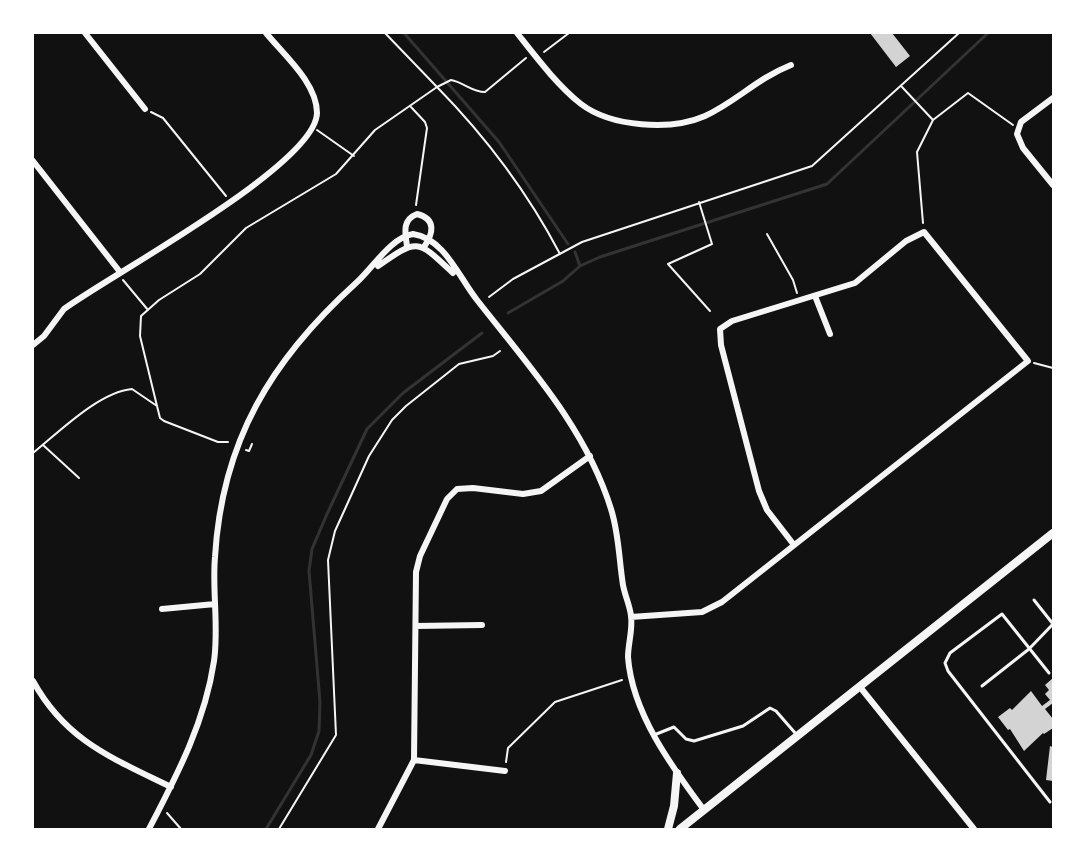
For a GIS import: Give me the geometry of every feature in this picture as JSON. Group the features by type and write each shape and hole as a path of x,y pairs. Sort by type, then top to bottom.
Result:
{"main road":[{"path":"680,829 1053,533"},
{"path":"668,829 674,807 677,773"}],"street":[{"path":"85,33 145,109"},
{"path":"33,345 44,336 64,309 228,203 295,151 310,135 317,115 315,96 266,33"},
{"path":"517,33 537,58 583,106 626,122 653,125 678,124 703,117 725,105 761,79 791,65"},
{"path":"1053,98 1021,122 1017,134 1023,148 1053,185"},
{"path":"33,161 120,273"},
{"path":"370,271 407,246 420,246 430,239 433,230 430,222 417,214 407,222 405,235 407,246"},
{"path":"631,617 702,612 722,602 1028,361 924,232 906,241 855,283 732,321 720,329 720,345 759,491 767,510 794,545"},
{"path":"149,829 191,746 208,689 214,660 217,524 224,488 240,436 260,394 290,350 321,314 370,271 405,235 422,235 441,248 460,279 554,398 574,426 590,456 600,476 612,512 620,547 623,585 631,617 628,657 633,676 654,735 677,773 704,810"},
{"path":"420,246 460,279"},
{"path":"815,296 830,334"},
{"path":"378,829 414,760 416,572 420,556 447,499 457,489 473,488 523,494 541,491 590,456"},
{"path":"162,609 215,604"},
{"path":"416,626 482,625"},
{"path":"33,681 59,719 85,743 171,787"},
{"path":"860,687 974,829"},
{"path":"414,760 505,771"}],"lane":[{"path":"982,686 1029,649 1053,624 1034,600"},
{"path":"1048,673 1002,614 950,653 945,667 1050,802"},
{"path":"1048,618 1053,614"},
{"path":"654,735 674,726 686,739 694,741 743,726 772,708 798,736"}],"path":[{"path":"385,33 484,138 538,213 560,254"},
{"path":"537,58 568,33"},
{"path":"489,297 513,279 582,242 812,166 902,87 959,33"},
{"path":"228,442 218,442 160,418 140,336 141,316 200,273 246,228 336,174 375,130 437,87 451,80 462,82 477,92 484,92 520,65 532,52"},
{"path":"902,87 933,120"},
{"path":"924,232 918,152 933,120 968,93 1019,130"},
{"path":"410,106 425,122 427,128 415,203 417,214"},
{"path":"145,109 164,118 224,191 228,203"},
{"path":"313,127 354,156"},
{"path":"699,202 712,244 668,264 710,311"},
{"path":"767,234 793,280 800,301"},
{"path":"120,273 124,282 148,310"},
{"path":"279,829 336,735 328,560 335,531 369,456 392,420 406,406 459,364 493,356 500,351"},
{"path":"1028,361 1053,368"},
{"path":"33,453 102,399 118,391 132,389 157,406"},
{"path":"246,450 249,451 252,444"},
{"path":"43,445 79,478"},
{"path":"505,771 508,748 555,702 633,676"},
{"path":"161,806 181,829"}],"building":[{"path":"870,33 892,33 910,56 896,67"},
{"path":"1053,678 1053,703 1045,709 1053,719 1053,728 1043,733 1024,751 1010,729 1008,730 998,717 1010,708 1012,710 1031,691 1042,706 1050,700 1045,694 1049,690 1045,685"},
{"path":"1050,746 1053,747 1053,781 1046,780"}],"waterway":[{"path":"404,33 499,142 568,244"},
{"path":"508,313 563,281 580,266 600,257 827,184 988,33"},
{"path":"575,252 580,266"},
{"path":"266,829 311,755 319,731 320,702 309,571 312,549 327,514 367,429 403,393 482,333"}]}
